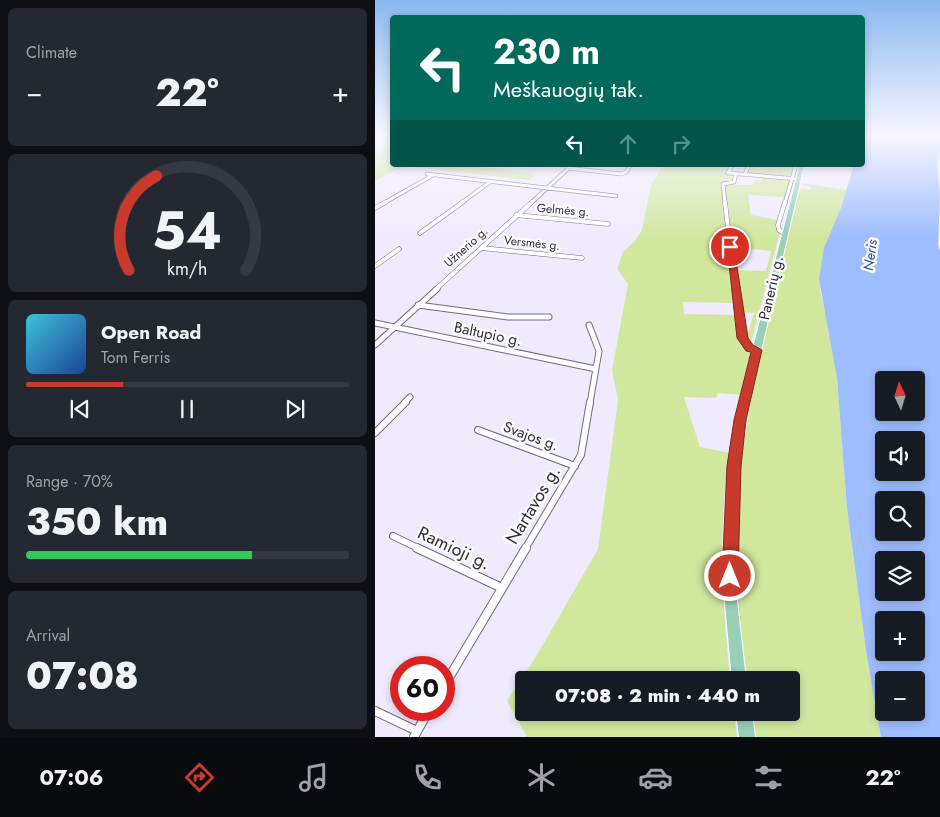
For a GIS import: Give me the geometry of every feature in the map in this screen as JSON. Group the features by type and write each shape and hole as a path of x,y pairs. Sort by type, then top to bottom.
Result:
{"main road":[{"name":"Panerių g.","path":"738,671 730,592 732,494 740,420 795,179 800,169"},
{"path":"745,721 747,737"}],"street":[{"name":"Užnerio g.","path":"375,345 566,169"},
{"path":"580,169 621,174 628,169"},
{"path":"730,169 728,173 795,179 796,169"},
{"path":"745,174 747,169"},
{"path":"427,174 616,196"},
{"path":"736,174 734,182 723,184 734,284 743,338 749,348 757,350"},
{"path":"375,208 434,175"},
{"path":"420,233 490,181"},
{"name":"Gelmės g.","path":"516,216 608,224"},
{"name":"Versmės g.","path":"481,248 582,258"},
{"path":"375,266 399,249"},
{"path":"418,305 508,317 549,317"},
{"name":"Baltupio g.","path":"375,323 597,369"},
{"name":"Nartavos g.","path":"455,667 581,455 599,351 589,326"},
{"path":"375,433 411,397"},
{"name":"Svajos g.","path":"478,430 575,466"},
{"name":"Ramioji g.","path":"393,536 502,588"},
{"path":"375,711 416,734 423,721"}],"green space":[{"path":"375,169 397,169 375,181"},
{"path":"434,169 501,169 537,174 528,180"},
{"path":"660,169 728,169 727,172 734,174 731,183 721,183 733,303 683,302 684,314 735,315 741,346 753,352 742,395 718,393 716,398 684,397 700,447 730,453 722,538 723,595 729,671 527,671 598,549 618,400 612,370 628,284 617,269 623,252 635,241 642,230 651,185"},
{"path":"749,169 793,169 791,177 747,174"},
{"path":"762,176 790,179 785,197 748,195 751,215 779,220 777,229 780,232 750,347 746,341 754,313 740,312 735,270 766,271 771,251 732,247 725,185 751,185 757,180 761,181"},
{"path":"801,183 847,190 822,267 820,291 830,328 837,378 847,508 866,651 875,703 875,721 878,721 881,737 754,737 752,721 800,721 800,671 746,671 740,627 736,562 740,454 761,351 795,206 800,189 811,190 811,186 802,185"},
{"path":"515,689 515,715 507,701"},
{"path":"518,721 735,721 737,737 527,737"}],"water":[{"name":"Neris","path":"853,169 937,169 940,196 938,245 940,251 940,737 881,737 878,721 925,721 925,671 875,671 875,703 866,651 847,508 837,378 819,279 824,248 841,208"}],"route":[{"path":"730,247 744,342 749,348 757,350 740,420 734,466 729,545 730,576"}]}
